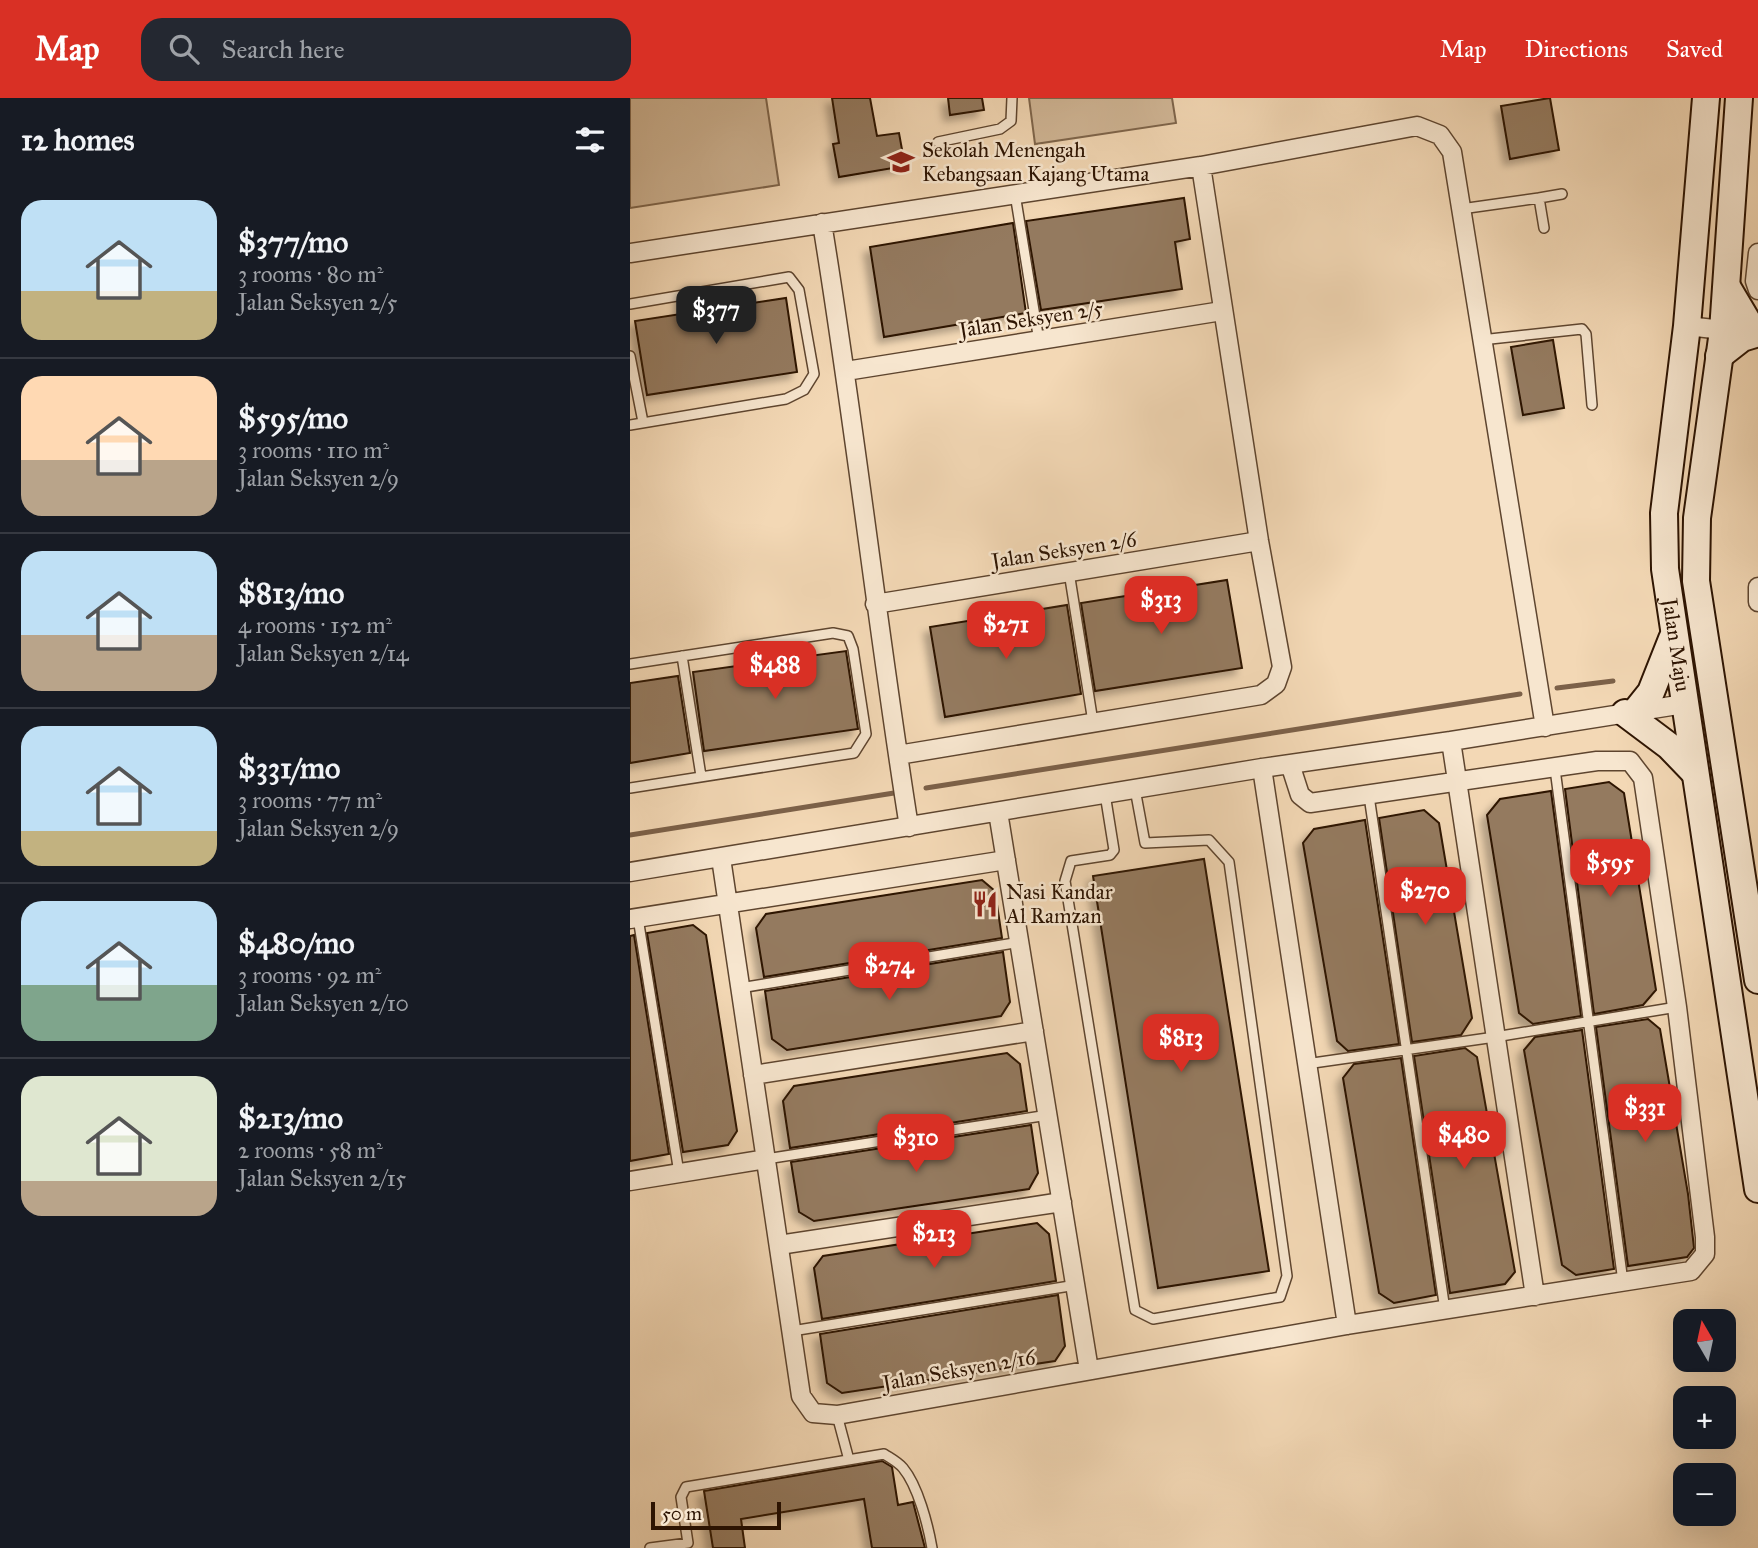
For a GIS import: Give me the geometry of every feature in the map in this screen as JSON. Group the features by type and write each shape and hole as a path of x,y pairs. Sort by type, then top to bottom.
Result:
{"street":[{"name":"Jalan Maju","path":"1706,98 1687,326 1664,513 1665,569 1758,1189"},
{"name":"Jalan Maju","path":"1739,98 1727,287 1697,518 1696,581 1758,980"},
{"path":"630,253 1201,166 1417,126 1440,135 1452,152 1545,727"},
{"path":"898,755 1261,695 1276,684 1282,667 1259,541 1201,166"},
{"path":"822,223 846,371 875,604 909,827"},
{"path":"1758,253 1755,281 1758,290"},
{"path":"1687,326 1721,343 1756,334 1738,309 1727,287"},
{"name":"Jalan Seksyen 2/5","path":"846,371 1222,311"},
{"name":"Jalan Seksyen 2/6","path":"875,604 1259,541"},
{"path":"1758,587 1758,602"},
{"path":"1630,712 1651,692 1670,650 1674,632"},
{"path":"630,872 1262,768 1684,704 1690,696 1705,634"},
{"path":"1684,704 1712,733 1724,757"},
{"path":"1630,712 1695,773"},
{"path":"1451,741 1535,1296"},
{"path":"1290,764 1300,795 1310,803 1597,761 1630,761 1643,778 1677,1007"},
{"path":"1262,768 1347,1325"},
{"path":"998,812 1089,1370"},
{"path":"720,858 802,1396 813,1413 837,1415"},
{"path":"634,919 1006,860"},
{"name":"Jalan Seksyen 2/16","path":"837,1415 1347,1325 1691,1271 1705,1254 1705,1237 1677,1007"},
{"path":"753,1075 1034,1031"},
{"path":"630,1181 766,1159"},
{"path":"779,1245 1062,1202"}],"lane":[{"path":"938,142 1000,128 1011,121 1012,98"},
{"path":"1015,194 1040,341"},
{"path":"1461,209 1562,194"},
{"path":"1539,198 1544,228"},
{"path":"630,304 789,277 799,290 814,374 804,390 786,399 630,425"},
{"path":"1481,340 1581,329 1586,334 1592,405"},
{"path":"630,356 643,422"},
{"path":"1069,572 1093,722"},
{"path":"630,664 833,633 848,636 855,661 866,734 854,753 630,788"},
{"path":"682,656 701,776"},
{"path":"1555,769 1623,1282"},
{"path":"1105,794 1114,850 1110,855 1071,862 1065,881 1135,1310 1153,1319 1280,1297 1287,1276 1229,862 1209,840 1145,843 1135,789"},
{"path":"1369,796 1446,1311"},
{"path":"634,919 680,1173"},
{"path":"740,988 1020,942"},
{"path":"1306,1063 1408,1050 1677,1007"},
{"path":"766,1159 1048,1115"},
{"path":"792,1331 1076,1285"},
{"path":"837,1415 849,1460"},
{"path":"650,1548 689,1545 681,1497 686,1487 884,1454 903,1468 926,1518 932,1548"}],"shaded area":[{"path":"630,98 766,98 779,185 630,208"},
{"path":"1029,98 1172,98 1176,123 1035,144"}],"building":[{"path":"832,98 870,98 877,136 899,133 905,166 839,177 833,144 839,143"},
{"path":"948,98 982,98 984,110 950,115"},
{"path":"1550,98 1559,150 1510,159 1501,106"},
{"path":"1184,198 1190,239 1175,242 1182,289 1041,310 1026,221"},
{"path":"1013,223 1026,313 884,337 870,247"},
{"path":"786,298 797,372 647,395 635,321"},
{"path":"1553,340 1564,408 1523,415 1511,347"},
{"path":"1227,580 1242,668 1095,691 1081,603"},
{"path":"1067,605 1081,694 945,717 930,627"},
{"path":"846,651 858,729 704,751 693,672"},
{"path":"678,676 690,753 630,763 630,683"},
{"path":"1609,782 1624,793 1656,990 1643,1005 1594,1014 1565,789"},
{"path":"1551,791 1581,1016 1533,1024 1519,1013 1487,815 1500,799"},
{"path":"1424,810 1439,823 1472,1018 1461,1035 1412,1042 1379,818"},
{"path":"1365,820 1399,1044 1348,1051 1337,1041 1303,843 1314,829"},
{"path":"1204,859 1269,1271 1158,1288 1093,876"},
{"path":"982,880 995,891 1002,938 764,977 756,928 766,914"},
{"path":"693,925 706,935 737,1131 728,1145 683,1152 647,933"},
{"path":"634,935 669,1154 630,1161 630,936"},
{"path":"1003,952 1010,1002 1001,1016 787,1050 772,1039 765,991"},
{"path":"1648,1019 1660,1029 1688,1194 1694,1248 1687,1257 1628,1266 1596,1027"},
{"path":"1582,1030 1614,1269 1576,1275 1562,1265 1524,1050 1535,1037"},
{"path":"1465,1048 1477,1057 1515,1272 1505,1284 1450,1293 1414,1056"},
{"path":"1007,1053 1020,1064 1027,1111 790,1148 783,1101 794,1086"},
{"path":"1401,1058 1436,1295 1394,1303 1379,1293 1343,1078 1354,1064"},
{"path":"1031,1125 1038,1173 1029,1189 814,1221 799,1212 791,1162"},
{"path":"1037,1223 1049,1234 1056,1281 822,1319 814,1268 823,1256"},
{"path":"1058,1295 1065,1346 1055,1361 842,1393 827,1383 820,1334"},
{"path":"882,1461 892,1467 898,1505 913,1502 925,1548 872,1548 864,1499 741,1519 745,1548 713,1548 704,1491"}],"waterway":[{"path":"1557,688 1613,681"},
{"path":"926,788 1520,694"},
{"path":"630,835 894,793"}],"place":[{"name":"Sekolah Menengah Kebangsaan Kajang Utama","path":"901,162"},
{"name":"Nasi Kandar Al Ramzan","path":"985,904"}]}
